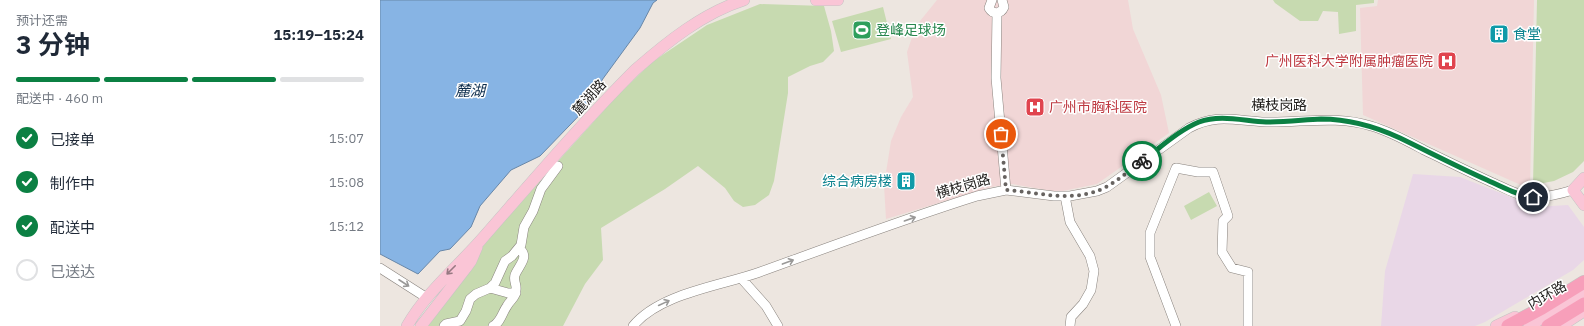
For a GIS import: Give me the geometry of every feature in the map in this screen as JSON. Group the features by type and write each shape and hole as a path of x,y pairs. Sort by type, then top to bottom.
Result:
{"highway":[{"path":"1508,326 1542,308 1584,282"},
{"name":"内环路","path":"1525,326 1584,293"},
{"name":"内环路","path":"1547,326 1584,304"}],"main road":[{"name":"麓湖路","path":"407,326 445,276 478,242 635,70 664,45 696,23 744,0"},
{"path":"816,0 838,0"},
{"path":"1584,178 1581,190 1584,205"},
{"name":"麓湖路","path":"421,326 471,261 478,242"},
{"path":"1496,326 1531,309 1584,278"},
{"path":"1529,326 1584,293"},
{"path":"1561,326 1584,311"}],"street":[{"path":"991,0 989,8 992,12 997,13"},
{"path":"997,13 1004,7 1002,0"},
{"path":"997,13 996,78 1006,190"},
{"name":"横枝岗路","path":"634,326 649,311 670,301 990,193 1006,190 1065,196 1084,194 1107,187 1189,128 1200,122 1211,119 1223,118 1267,122 1320,119 1357,122 1373,126 1398,137 1519,194 1541,196 1581,190"},
{"path":"444,326 446,324 460,322 470,299 476,294 490,288 505,261 519,248 524,227 533,211 541,189 558,166"},
{"path":"1176,326 1150,257 1150,233 1176,168 1198,172 1213,172 1228,216 1223,220 1222,252 1232,268 1248,272 1248,326"},
{"path":"1065,196 1070,222 1090,256 1094,271 1091,290 1083,304 1071,317 1070,326"},
{"path":"493,326 497,324 501,318 507,305 515,298 516,275 524,258 522,251 519,248"},
{"path":"380,268 427,298"},
{"path":"741,278 766,306 778,326"},
{"path":"490,288 508,294 516,293"}],"shaded area":[{"name":"广州市胸科医院","path":"937,0 1128,0 1133,29 1161,95 1169,133 1097,184 1058,192 1012,184 991,187 886,219 884,185 891,141 901,117 913,97 907,52 916,26"},
{"name":"广州医科大学附属肿瘤医院","path":"1378,0 1534,0 1530,189 1363,115 1360,8 1377,6"},
{"path":"1413,174 1460,177 1536,207 1568,205 1584,227 1584,260 1573,270 1485,322 1475,326 1381,326 1385,271"}],"green space":[{"path":"1273,0 1374,0 1374,3 1356,5 1356,31 1339,34 1338,12 1323,11 1318,21 1300,21"},
{"path":"1537,0 1584,0 1584,161 1573,172 1554,181 1533,185"},
{"path":"760,4 824,6 831,31 834,51 823,62 810,66 788,77 788,93 774,181 769,195 755,205 743,207 734,201 725,188 698,166 665,189 601,228 603,260 585,284 563,326 424,326 430,309 495,231 616,97 652,62 707,25"},
{"name":"登峰足球场","path":"883,7 891,39 841,52 832,21"},
{"path":"1209,192 1217,206 1191,220 1184,206"}],"water":[{"name":"麓湖","path":"380,0 657,0 653,3 640,28 602,80 597,97 540,156 511,170 480,206 471,227 450,249 440,251 418,274 380,254"}],"way so far":[{"path":"1001,134 1006,190 1054,196 1084,194 1107,187 1142,161"}],"place":[{"name":"登峰足球场","path":"862,30"},
{"name":"食堂","path":"1499,34"},
{"name":"广州医科大学附属肿瘤医院","path":"1447,61"},
{"name":"广州市胸科医院","path":"1035,107"},
{"name":"综合病房楼","path":"906,181"}],"route":[{"path":"1142,161 1189,128 1200,122 1211,119 1223,118 1267,122 1320,119 1340,120 1373,126 1509,190 1533,197"}]}
